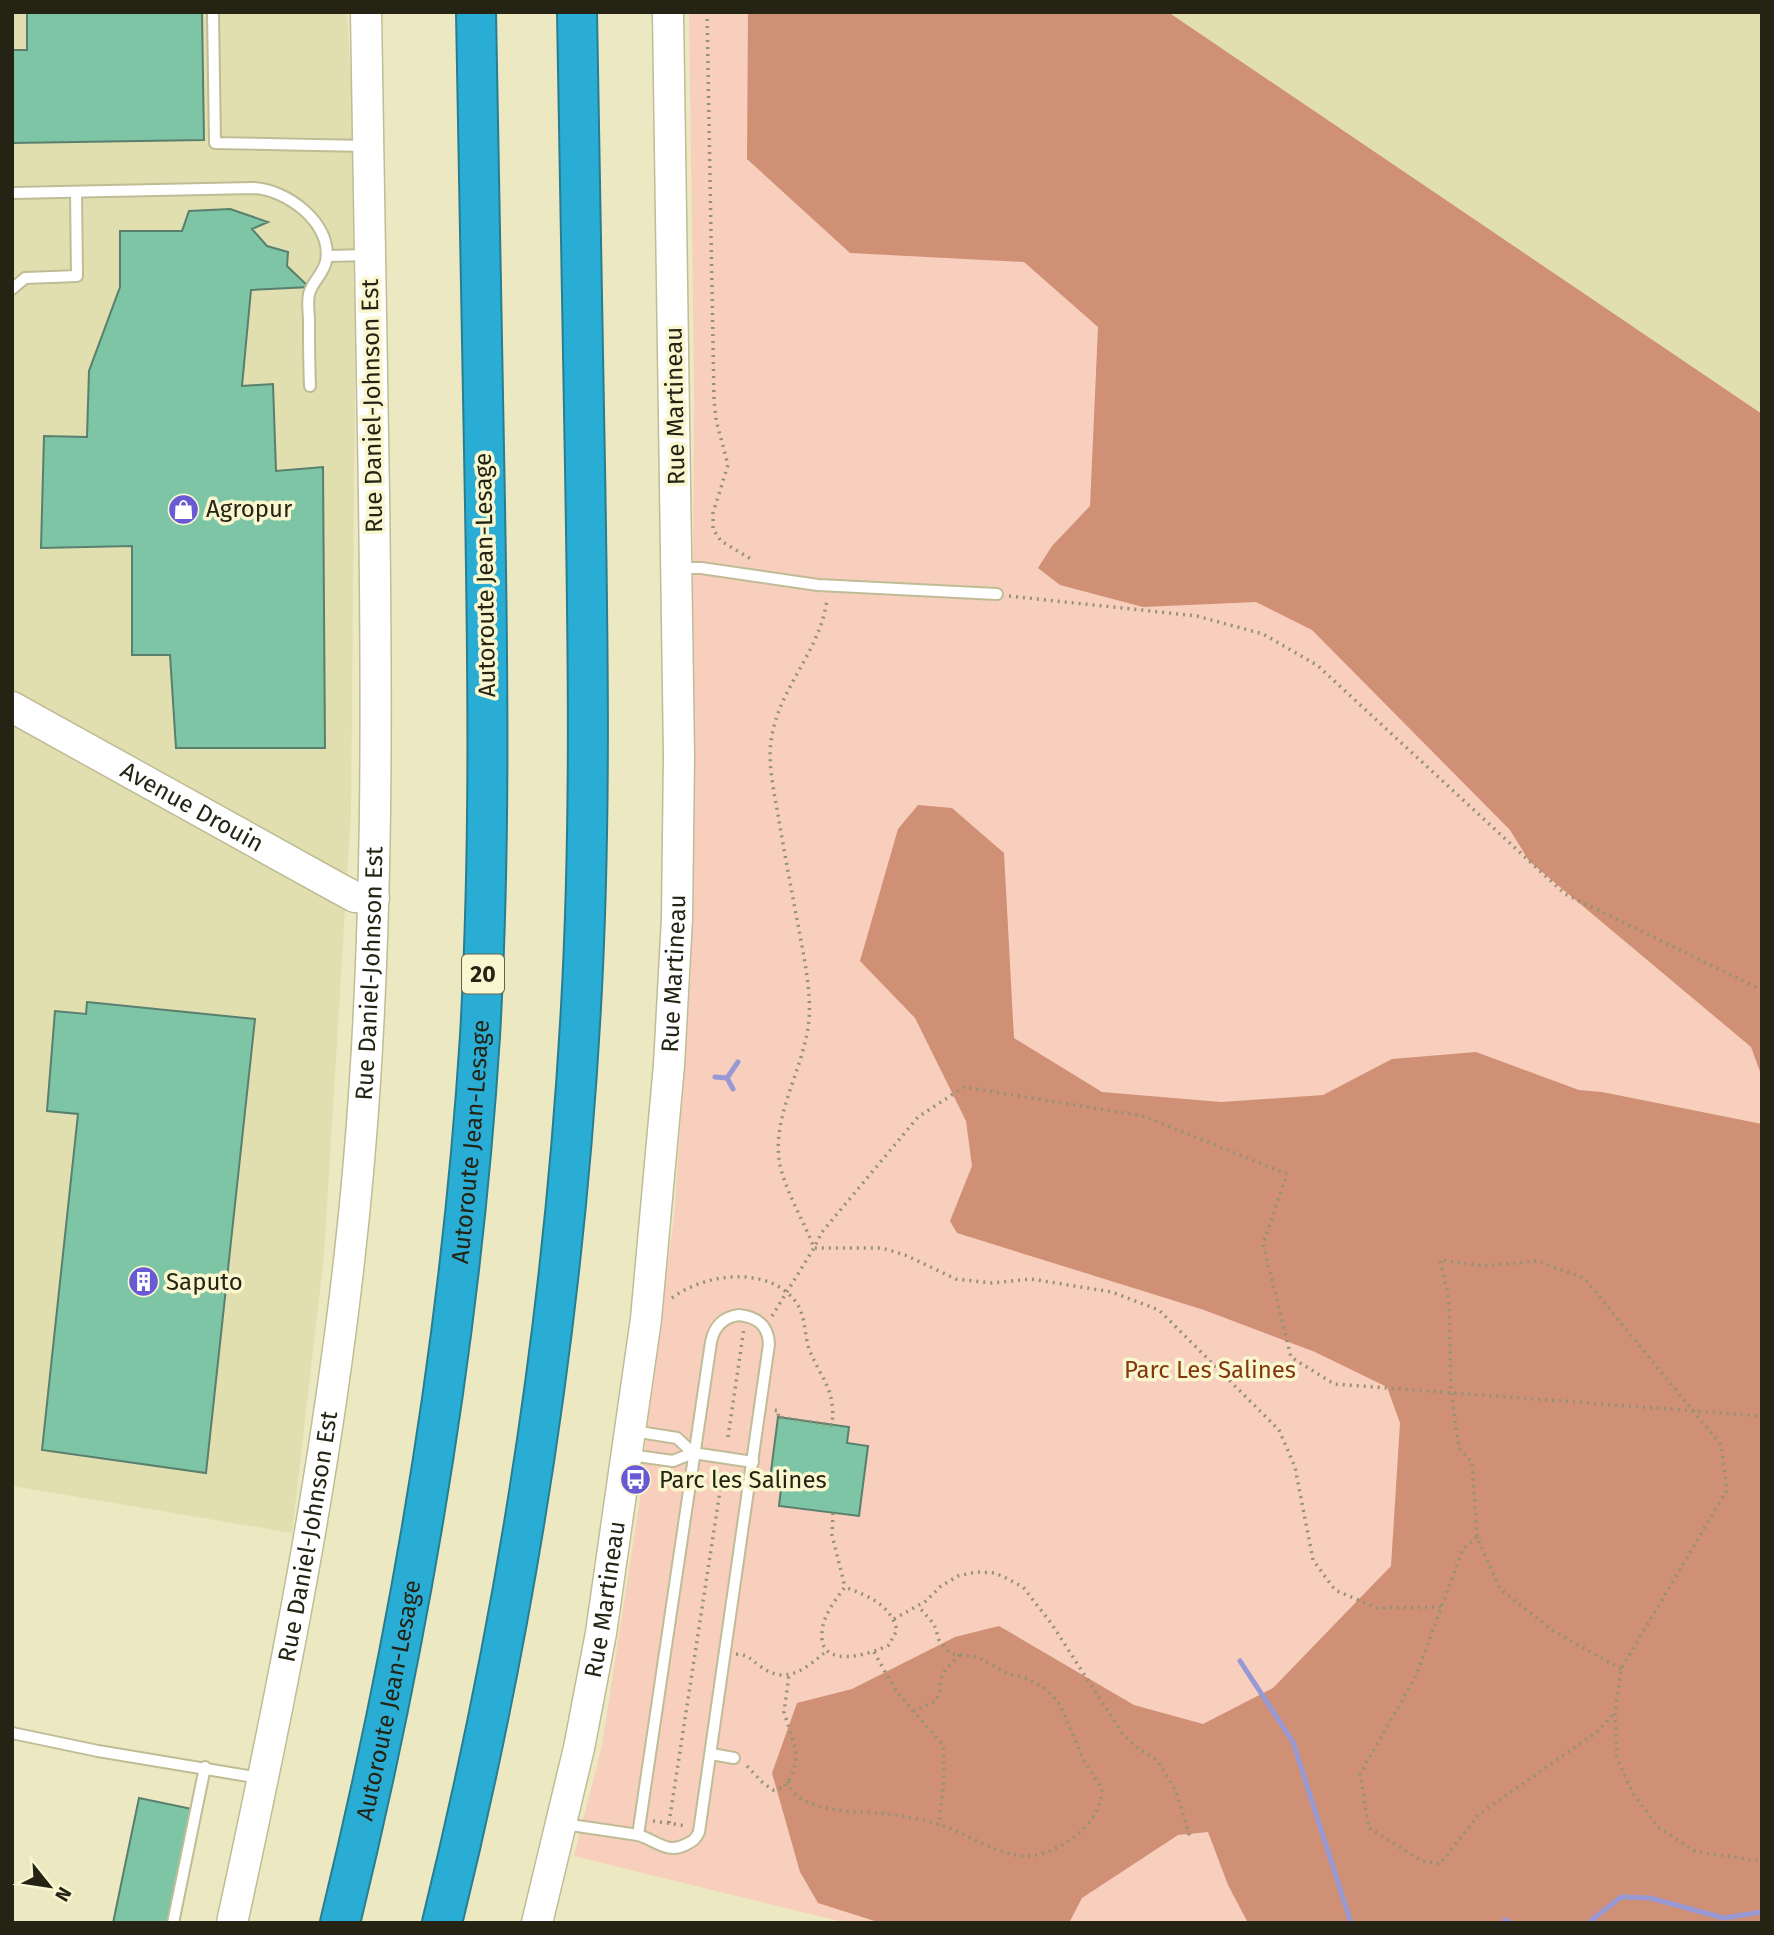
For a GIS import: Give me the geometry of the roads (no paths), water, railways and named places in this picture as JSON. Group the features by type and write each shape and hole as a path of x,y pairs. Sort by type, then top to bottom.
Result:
{"highway":[{"name":"Autoroute Jean-Lesage","path":"340,1923 390,1702 431,1479 456,1302 477,1077 485,926 488,737 476,12"},
{"path":"442,1923 484,1748 519,1565 551,1343 576,1082 589,759 577,12"}],"street":[{"name":"Rue Daniel-Johnson Est","path":"232,1923 307,1552 334,1386 360,1158 374,898 376,727 366,12"},
{"name":"Rue Martineau","path":"537,1923 562,1823 594,1671 629,1443 654,1243 673,1006 679,809 668,12"},
{"name":"Avenue Drouin","path":"12,707 340,890 355,897 374,898"}],"lane":[{"path":"213,12 215,143 369,146"},
{"path":"12,193 265,190 287,199 307,214 321,233 327,256 325,266 309,295 310,386"},
{"path":"12,289 25,278 77,276 76,192"},
{"path":"327,256 370,255"},
{"path":"677,569 701,568 838,586 997,594"},
{"path":"562,1823 638,1835 670,1849 680,1848 696,1839 699,1832 769,1336 764,1325 746,1315 726,1319 713,1335 693,1453 638,1835"},
{"path":"629,1443 677,1438 693,1453"},
{"path":"629,1443 673,1461 693,1453 753,1462"},
{"path":"12,1733 97,1751 263,1778"},
{"path":"711,1754 734,1758"},
{"path":"173,1923 205,1767"}],"waterway":[{"path":"733,1089 727,1078 738,1062"},
{"path":"715,1077 727,1078"},
{"path":"1240,1661 1293,1742 1351,1923"},
{"path":"1588,1923 1621,1897 1650,1898 1724,1918 1762,1912"},
{"path":"1504,1923 1505,1920 1511,1923"}],"place":[{"name":"Agropur","path":"183,509"},
{"name":"Saputo","path":"143,1282"},
{"name":"Parc les Salines","path":"636,1480"}],"park label":[{"name":"Parc Les Salines","path":"1210,1370"}]}
